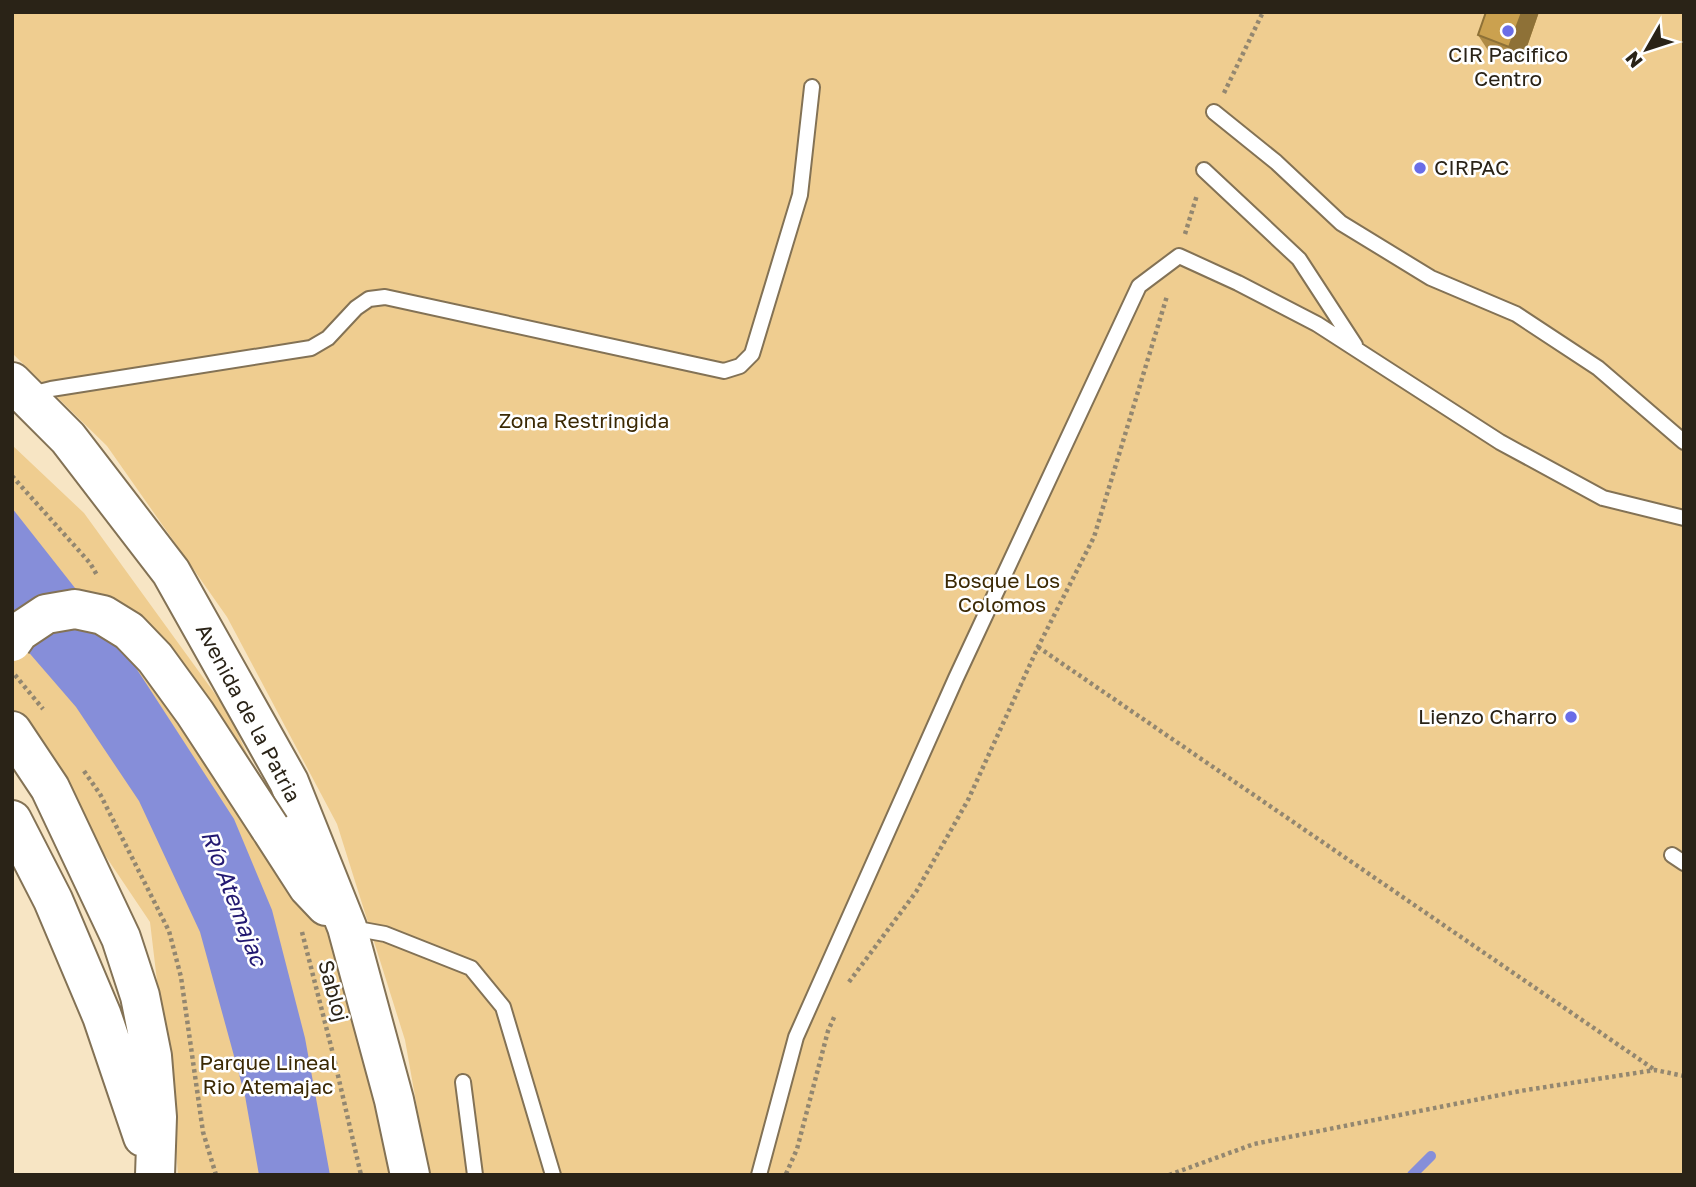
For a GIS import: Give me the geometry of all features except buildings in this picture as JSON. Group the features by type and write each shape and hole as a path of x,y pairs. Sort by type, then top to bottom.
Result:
{"main road":[{"name":"Avenida de la Patria","path":"19,389 68,438 171,572 289,782 347,927 394,1100 410,1175"},
{"path":"12,642 19,632 46,614 75,609 103,615 129,631 155,658 187,702 308,887 347,927"},
{"path":"12,732 50,788 121,938 140,996 152,1056 157,1117 155,1175"},
{"path":"12,820 53,900 102,1016 155,1175"}],"lane":[{"path":"19,389 51,389 311,348 328,338 356,308 369,299 384,297 724,371 740,366 752,354 800,195 812,87"},
{"path":"1214,112 1276,163 1341,223 1431,278 1516,314 1598,368 1684,442"},
{"path":"1204,170 1299,258 1359,352"},
{"path":"759,1175 796,1037 956,678 1139,286 1179,256 1317,324 1500,442 1604,498 1684,518"},
{"path":"347,927 385,934 471,968 503,1007 554,1175"},
{"path":"463,1082 475,1175"}],"path":[{"path":"1214,112 1264,12"},
{"path":"844,993 850,980 916,892 968,800 1038,647 1094,537 1204,170"},
{"path":"1038,647 1655,1070"},
{"path":"12,672 40,704"},
{"name":"Sabloj","path":"300,925 361,1175"},
{"path":"786,1175 797,1149 828,1031 839,1006"},
{"path":"1169,1175 1254,1144 1520,1091 1655,1070 1684,1076"}],"green space":[{"name":"Bosque Los Colomos","path":"12,12 1684,12 1684,1175 429,1175 405,1040 337,824 227,617 107,446 12,353"},
{"name":"Parque Lineal Rio Atemajac","path":"12,445 84,513 226,709 342,955 393,1175 178,1175 150,922 12,717"}],"water":[{"name":"Río Atemajac","path":"12,508 127,654 234,819 272,910 305,1038 330,1175 259,1175 245,1096 200,932 139,801 76,707 12,633"}],"waterway":[{"path":"1412,1175 1431,1156"}],"place":[{"name":"CIR Pacifico Centro","path":"1508,31"},
{"name":"CIRPAC","path":"1420,168"},
{"name":"Lienzo Charro","path":"1571,717"}],"park label":[{"name":"Zona Restringida","path":"584,421"}]}
